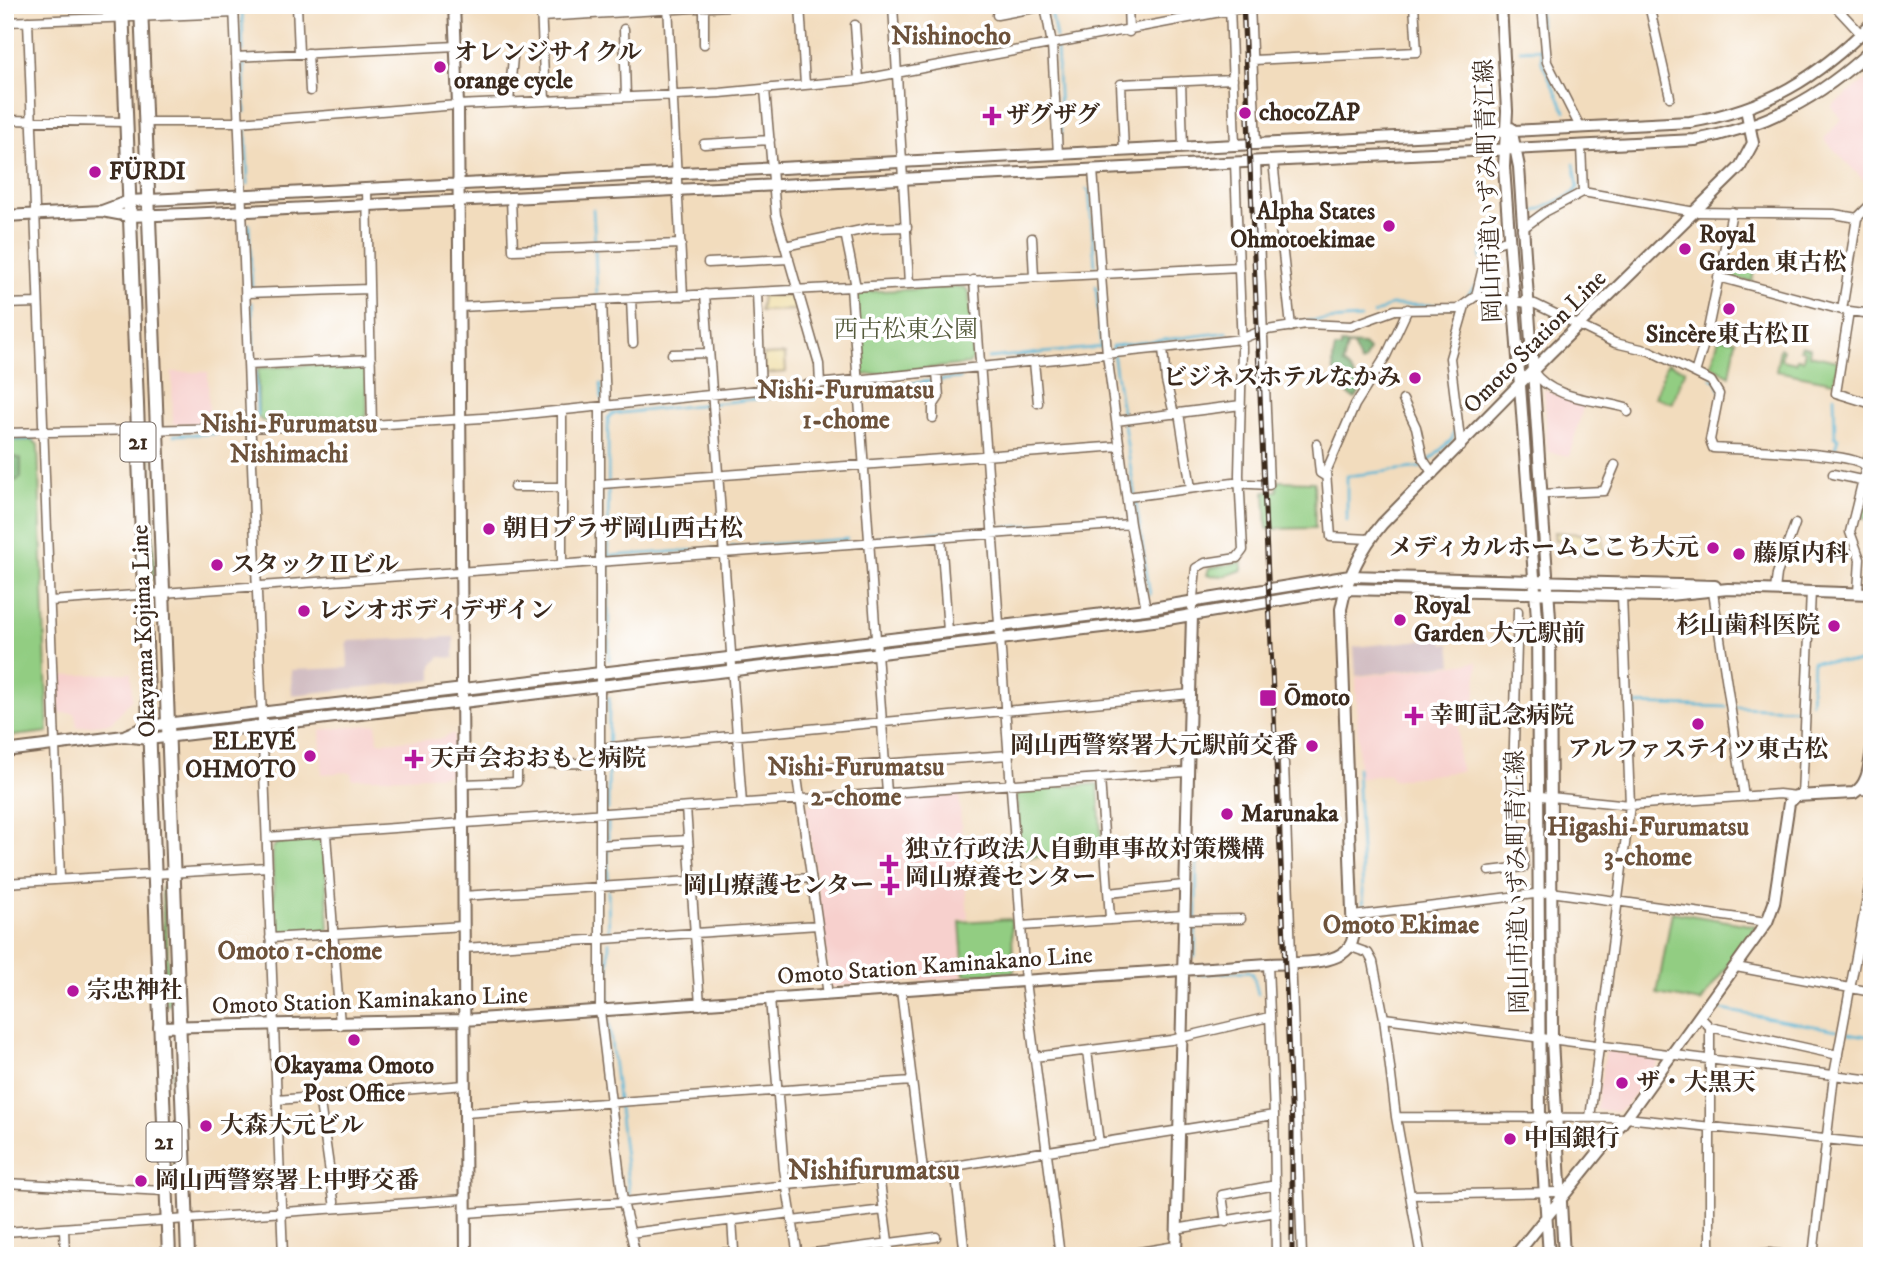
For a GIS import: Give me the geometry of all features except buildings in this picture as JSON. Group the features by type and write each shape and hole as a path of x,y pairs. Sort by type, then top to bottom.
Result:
{"main road":[{"name":"Okayama Kojima Line","path":"122,11 169,1256"},
{"name":"Okayama Kojima Line","path":"141,11 188,1256"}],"street":[{"path":"297,5 299,53"},
{"path":"454,5 459,186 466,1256"},
{"path":"541,5 545,101"},
{"path":"541,17 745,5"},
{"path":"800,5 805,85"},
{"path":"893,5 909,284"},
{"path":"1128,5 1129,32"},
{"path":"1253,60 1417,52 1414,5"},
{"name":"岡山市道いずみ町青江線","path":"1501,5 1510,150 1509,239 1536,594 1536,795 1546,892 1547,1039 1540,1119 1549,1256"},
{"path":"1542,5 1547,62 1580,127"},
{"path":"1649,5 1670,97"},
{"path":"1834,5 1861,34"},
{"path":"997,15 1045,6 1052,45 1058,154"},
{"path":"145,122 239,122 458,105 765,89 859,80 1129,32 1230,8 1253,6 1256,144"},
{"path":"668,8 683,296"},
{"path":"704,8 704,44"},
{"path":"1230,8 1235,145"},
{"path":"5,22 122,11 235,9 283,1256"},
{"path":"28,21 60,879"},
{"path":"102,211 129,201 1690,122 1746,109 1772,99 1807,79 1872,23"},
{"path":"855,25 859,80"},
{"path":"624,29 626,97"},
{"path":"236,57 456,46"},
{"path":"5,216 102,211 129,216 368,206 1695,140 1752,127 1781,116 1816,95 1872,49"},
{"path":"309,53 310,91"},
{"path":"509,102 513,57"},
{"path":"1124,151 1121,84 1233,79"},
{"path":"1181,81 1183,148"},
{"path":"765,89 776,215 819,364 820,384"},
{"path":"1746,109 1752,127"},
{"path":"5,120 125,122"},
{"name":"Omoto Station Line","path":"1345,589 1370,539 1428,467 1461,447 1579,325 1695,212 1749,155 1752,127"},
{"path":"704,144 770,140"},
{"path":"1581,146 1583,192"},
{"path":"1510,150 1522,229 1548,594 1551,796 1546,892"},
{"path":"1273,161 1290,324"},
{"path":"1132,497 1191,488 1240,484 1269,485 1256,162"},
{"path":"1115,1256 1176,1251 1183,969 1190,919 1184,886 1194,572 1200,564 1241,556 1241,339 1235,163"},
{"path":"1093,170 1109,351 1121,421 1120,446 1132,497 1130,524 1146,609"},
{"path":"367,190 372,425"},
{"path":"1522,229 1583,192 1695,212 1834,214 1857,218"},
{"path":"512,198 513,250 681,244"},
{"path":"1872,204 1857,218 1836,393 1872,404"},
{"path":"1695,373 1732,212"},
{"path":"785,246 871,228 907,228"},
{"path":"845,233 854,287 858,386 887,793"},
{"path":"1032,238 1034,277"},
{"path":"5,433 372,425 713,401 761,391 820,384 858,386 1109,351 1241,339 1290,324 1351,326 1368,322 1381,313 1408,309 1458,309 1465,306 1476,296 1488,246 1509,239"},
{"path":"708,263 789,259"},
{"path":"460,307 1238,267"},
{"path":"1718,276 1845,311 1872,314"},
{"path":"974,280 1025,981 1060,1256"},
{"path":"247,293 369,289"},
{"path":"757,292 761,391"},
{"path":"705,295 742,804"},
{"path":"1476,296 1526,302 1615,343 1650,351 1716,385 1719,394 1710,440 1713,448 1828,456 1865,463"},
{"path":"631,298 634,343"},
{"path":"602,300 606,561 600,671 605,747 600,763 605,814 606,940 600,1011 617,1102 636,1256"},
{"path":"5,304 38,303"},
{"path":"1461,447 1450,358 1465,306"},
{"path":"1370,539 1331,537 1325,476 1355,405 1385,356 1408,309"},
{"path":"1163,348 1166,380 1191,488"},
{"path":"672,354 709,353"},
{"path":"249,365 370,359"},
{"path":"1034,362 1038,403"},
{"path":"1533,372 1543,385 1563,395 1615,405 1628,412"},
{"path":"933,418 933,406 939,397 937,377"},
{"path":"1403,400 1415,422 1428,467"},
{"path":"1121,421 1241,405"},
{"path":"562,410 562,564"},
{"path":"1858,593 1860,559 1850,532 1872,443"},
{"path":"1317,444 1320,473 1325,476"},
{"path":"606,483 1120,446"},
{"path":"1541,494 1604,491 1615,465"},
{"path":"1833,474 1861,480"},
{"path":"514,487 562,487"},
{"path":"51,601 1130,524"},
{"path":"1775,590 1777,573 1795,524"},
{"path":"941,537 948,631"},
{"path":"169,730 262,712 730,655 1146,609 1350,576 1710,585 1728,589 1872,594"},
{"path":"5,751 148,732 262,725 731,671 1192,615 1345,589 1622,595 1713,592 1728,589"},
{"path":"1345,589 1340,609 1360,915 1351,947 1368,953 1373,962 1384,1018 1396,1117 1421,1256"},
{"path":"1515,1256 1558,1197 1626,1118 1767,922 1774,903 1787,811 1799,796 1811,591"},
{"path":"1713,592 1744,797"},
{"path":"1590,1118 1630,806 1622,595"},
{"path":"1489,871 1524,867 1521,836 1514,821 1513,793 1518,611"},
{"path":"605,747 1191,694"},
{"path":"1513,793 1630,806 1744,797 1854,793 1865,782 1872,749"},
{"path":"828,995 796,770 1009,755"},
{"path":"463,784 517,782 517,764 600,763"},
{"path":"1284,763 1302,1256"},
{"path":"267,838 1186,772"},
{"path":"1100,778 1110,918"},
{"path":"1860,789 1872,791"},
{"path":"686,808 699,1005"},
{"path":"326,834 340,1025"},
{"path":"605,845 688,840"},
{"path":"5,883 268,867"},
{"path":"1813,1256 1834,1075 1872,871"},
{"path":"463,896 605,886 811,878"},
{"path":"1109,893 1184,886"},
{"path":"1360,915 1546,892 1767,922"},
{"path":"1021,926 1110,918 1241,919"},
{"path":"464,948 818,925"},
{"path":"270,938 464,926"},
{"path":"1860,938 1872,940"},
{"name":"Omoto Station Kaminakano Line","path":"159,1027 340,1025 464,1020 699,1005 1293,962 1335,958 1351,947"},
{"path":"1268,964 1275,1115 1276,1256"},
{"path":"1736,967 1872,992"},
{"path":"901,990 923,1171"},
{"path":"770,999 786,1183 798,1255 936,1237"},
{"path":"1034,1057 1181,1037 1269,1017"},
{"path":"1700,1017 1710,1027 1838,1055"},
{"path":"1384,1018 1872,1080"},
{"path":"1710,1027 1711,1256 1769,1253 1795,1256"},
{"name":"岡山市道いずみ町青江線","path":"1547,1039 1564,1256"},
{"path":"1087,1051 1099,1143"},
{"path":"465,1113 912,1081"},
{"path":"277,1100 465,1085"},
{"path":"319,1096 335,1209"},
{"path":"466,1213 628,1202 786,1183 923,1171 1275,1115"},
{"path":"1396,1117 1626,1118 1872,1144"},
{"path":"954,1167 965,1256"},
{"path":"880,1175 891,1256"},
{"path":"5,1184 165,1191"},
{"path":"1226,1222 1222,1195 1276,1185"},
{"path":"1411,1195 1543,1193 1558,1197"},
{"path":"5,1232 466,1199"},
{"path":"635,1232 732,1219 884,1210"},
{"path":"1177,1229 1276,1212"},
{"path":"699,1256 734,1251 732,1219"},
{"path":"64,1228 65,1256"}],"shaded area":[{"path":"1867,79 1872,82 1872,189 1824,139 1842,119 1831,107"},
{"path":"172,372 208,372 209,423 173,424"},
{"path":"1544,389 1563,398 1575,397 1585,401 1569,456 1548,452"},
{"path":"454,637 454,658 440,657 432,665 432,680 292,695 291,670 348,668 347,641"},
{"path":"1443,638 1444,644 1450,644 1452,664 1356,676 1354,647"},
{"path":"1478,662 1475,701 1458,717 1458,758 1462,771 1392,780 1390,774 1359,778 1356,677"},
{"path":"131,673 132,699 111,723 77,727 75,713 59,713 57,676"},
{"path":"376,724 378,742 441,739 454,733 454,775 352,779 351,772 322,774 320,730"},
{"name":"独立行政法人自動車事故対策機構 岡山療養センター","path":"959,795 968,919 959,920 962,978 831,987 806,809 808,805"},
{"name":"ザ・大黒天","path":"1606,1050 1660,1060 1626,1106 1616,1112 1596,1109"}],"green space":[{"path":"1725,265 1754,270 1752,282 1727,276"},
{"name":"西古松東公園","path":"964,287 969,292 973,358 969,364 865,375 860,371 856,296 859,292"},
{"path":"1719,338 1736,340 1730,376 1711,365"},
{"path":"1341,344 1364,345 1369,350 1361,363 1353,346 1347,346 1343,364 1356,381 1359,393 1355,399 1343,389 1334,371 1335,348 1341,348"},
{"path":"1801,346 1810,348 1809,355 1838,361 1834,382 1776,371 1780,348 1783,349 1781,360 1796,363 1797,359 1803,360 1805,351 1800,350"},
{"path":"363,362 367,365 367,415 363,419 262,421 258,417 258,368"},
{"path":"1667,363 1685,370 1672,403 1655,397"},
{"path":"33,440 38,445 48,732 5,737 5,441"},
{"path":"150,451 155,577 153,581 148,500"},
{"path":"5,454 21,459 21,478 15,481 5,478"},
{"path":"1870,477 1872,521 1857,516 1865,483 1868,483"},
{"path":"1278,481 1314,482 1315,528 1267,529 1265,492 1277,491"},
{"path":"1242,562 1242,570 1225,576 1207,575 1209,568"},
{"path":"439,699 279,719 277,716"},
{"path":"1098,784 1102,852 1021,858 1016,794 1021,790"},
{"path":"324,842 329,928 326,931 280,934 275,930 272,849 277,843"},
{"path":"165,887 170,1005 165,1005 162,888"},
{"path":"1672,912 1756,926 1701,1002 1657,994"},
{"path":"1011,919 1014,972 964,975 960,922"},
{"path":"172,1059 176,1131 174,1192"}],"sand":[{"path":"795,295 800,310 760,311 762,296"},
{"path":"785,354 786,372 764,374 763,355"},
{"path":"1554,532 1603,536 1603,554 1568,554 1567,540 1555,540"}],"waterway":[{"path":"242,5 243,51"},
{"path":"1050,5 1056,38"},
{"path":"1539,9 1542,63 1565,111"},
{"path":"900,33 904,68"},
{"path":"1057,48 1061,136"},
{"path":"1520,50 1540,49"},
{"path":"244,63 245,112"},
{"path":"246,130 248,184"},
{"path":"1531,214 1574,193 1578,187 1574,164"},
{"path":"1086,189 1089,191 1095,265"},
{"path":"593,209 595,243"},
{"path":"249,224 252,288"},
{"path":"1481,259 1483,246 1499,236"},
{"path":"595,250 597,295"},
{"path":"1096,286 1101,347"},
{"path":"1467,297 1475,286"},
{"path":"1374,314 1390,305 1456,305 1462,302"},
{"path":"252,303 254,359"},
{"path":"1292,322 1361,318"},
{"path":"1113,346 1228,332"},
{"path":"1112,346 1150,595"},
{"path":"988,358 1103,347"},
{"path":"255,371 257,417"},
{"path":"609,660 608,418 612,414 961,378"},
{"path":"1711,378 1717,381 1721,391"},
{"path":"601,384 602,400"},
{"path":"1833,455 1838,438 1835,437 1834,396"},
{"path":"1347,521 1347,476 1423,467 1452,439 1455,429"},
{"path":"174,435 240,433"},
{"path":"55,438 86,437"},
{"path":"5,440 33,439"},
{"path":"1002,528 1064,523"},
{"path":"876,537 981,529"},
{"path":"731,547 847,539"},
{"path":"609,556 714,549"},
{"path":"1811,703 1813,661 1872,663"},
{"path":"608,810 609,697"},
{"path":"1631,704 1727,707"},
{"path":"1734,707 1800,709"},
{"path":"1357,768 1364,912"},
{"path":"608,816 608,841"},
{"path":"608,848 608,883"},
{"path":"1195,957 1197,855"},
{"path":"608,890 609,936"},
{"path":"608,1005 609,942"},
{"path":"1196,974 1249,971 1253,974 1258,994"},
{"path":"1717,1009 1837,1030"},
{"path":"608,1016 631,1208 643,1256"},
{"path":"1849,1033 1872,1037"}],"railway":[{"path":"1243,5 1292,1127 1292,1256"}],"place":[{"name":"オレンジサイクル orange cycle","path":"440,67"},
{"name":"chocoZAP","path":"1245,113"},
{"name":"ザグザグ","path":"992,116"},
{"name":"FÜRDI","path":"95,172"},
{"name":"Alpha States Ohmotoekimae","path":"1389,226"},
{"name":"Royal Garden 東古松","path":"1685,249"},
{"name":"Sincère東古松Ⅱ","path":"1729,309"},
{"name":"ビジネスホテルなかみ","path":"1415,378"},
{"name":"朝日プラザ岡山西古松","path":"489,529"},
{"name":"メディカルホームここち大元","path":"1713,548"},
{"name":"藤原内科","path":"1739,554"},
{"name":"スタックⅡビル","path":"217,565"},
{"name":"レシオボディデザイン","path":"304,611"},
{"name":"Royal Garden 大元駅前","path":"1400,620"},
{"name":"杉山歯科医院","path":"1834,626"},
{"name":"Ōmoto","path":"1268,698"},
{"name":"幸町記念病院","path":"1414,716"},
{"name":"アルファステイツ東古松","path":"1698,724"},
{"name":"岡山西警察署大元駅前交番","path":"1312,746"},
{"name":"ELEVÉ OHMOTO","path":"310,756"},
{"name":"天声会おおもと病院","path":"414,759"},
{"name":"Marunaka","path":"1227,814"},
{"name":"独立行政法人自動車事故対策機構 岡山療養センター","path":"889,864"},
{"name":"岡山療護センター","path":"890,886"},
{"name":"宗忠神社","path":"73,991"},
{"name":"Okayama Omoto Post Office","path":"354,1040"},
{"name":"ザ・大黒天","path":"1622,1083"},
{"name":"大森大元ビル","path":"206,1126"},
{"name":"中国銀行","path":"1510,1139"},
{"name":"岡山西警察署上中野交番","path":"141,1181"}],"district":[{"name":"Nishinocho","path":"951,36"},
{"name":"Nishi-Furumatsu 1-chome","path":"846,405"},
{"name":"Nishi-Furumatsu Nishimachi","path":"289,439"},
{"name":"Nishi-Furumatsu 2-chome","path":"856,782"},
{"name":"Higashi-Furumatsu 3-chome","path":"1648,842"},
{"name":"Omoto Ekimae","path":"1401,925"},
{"name":"Omoto 1-chome","path":"300,951"},
{"name":"Nishifurumatsu","path":"874,1170"}]}
